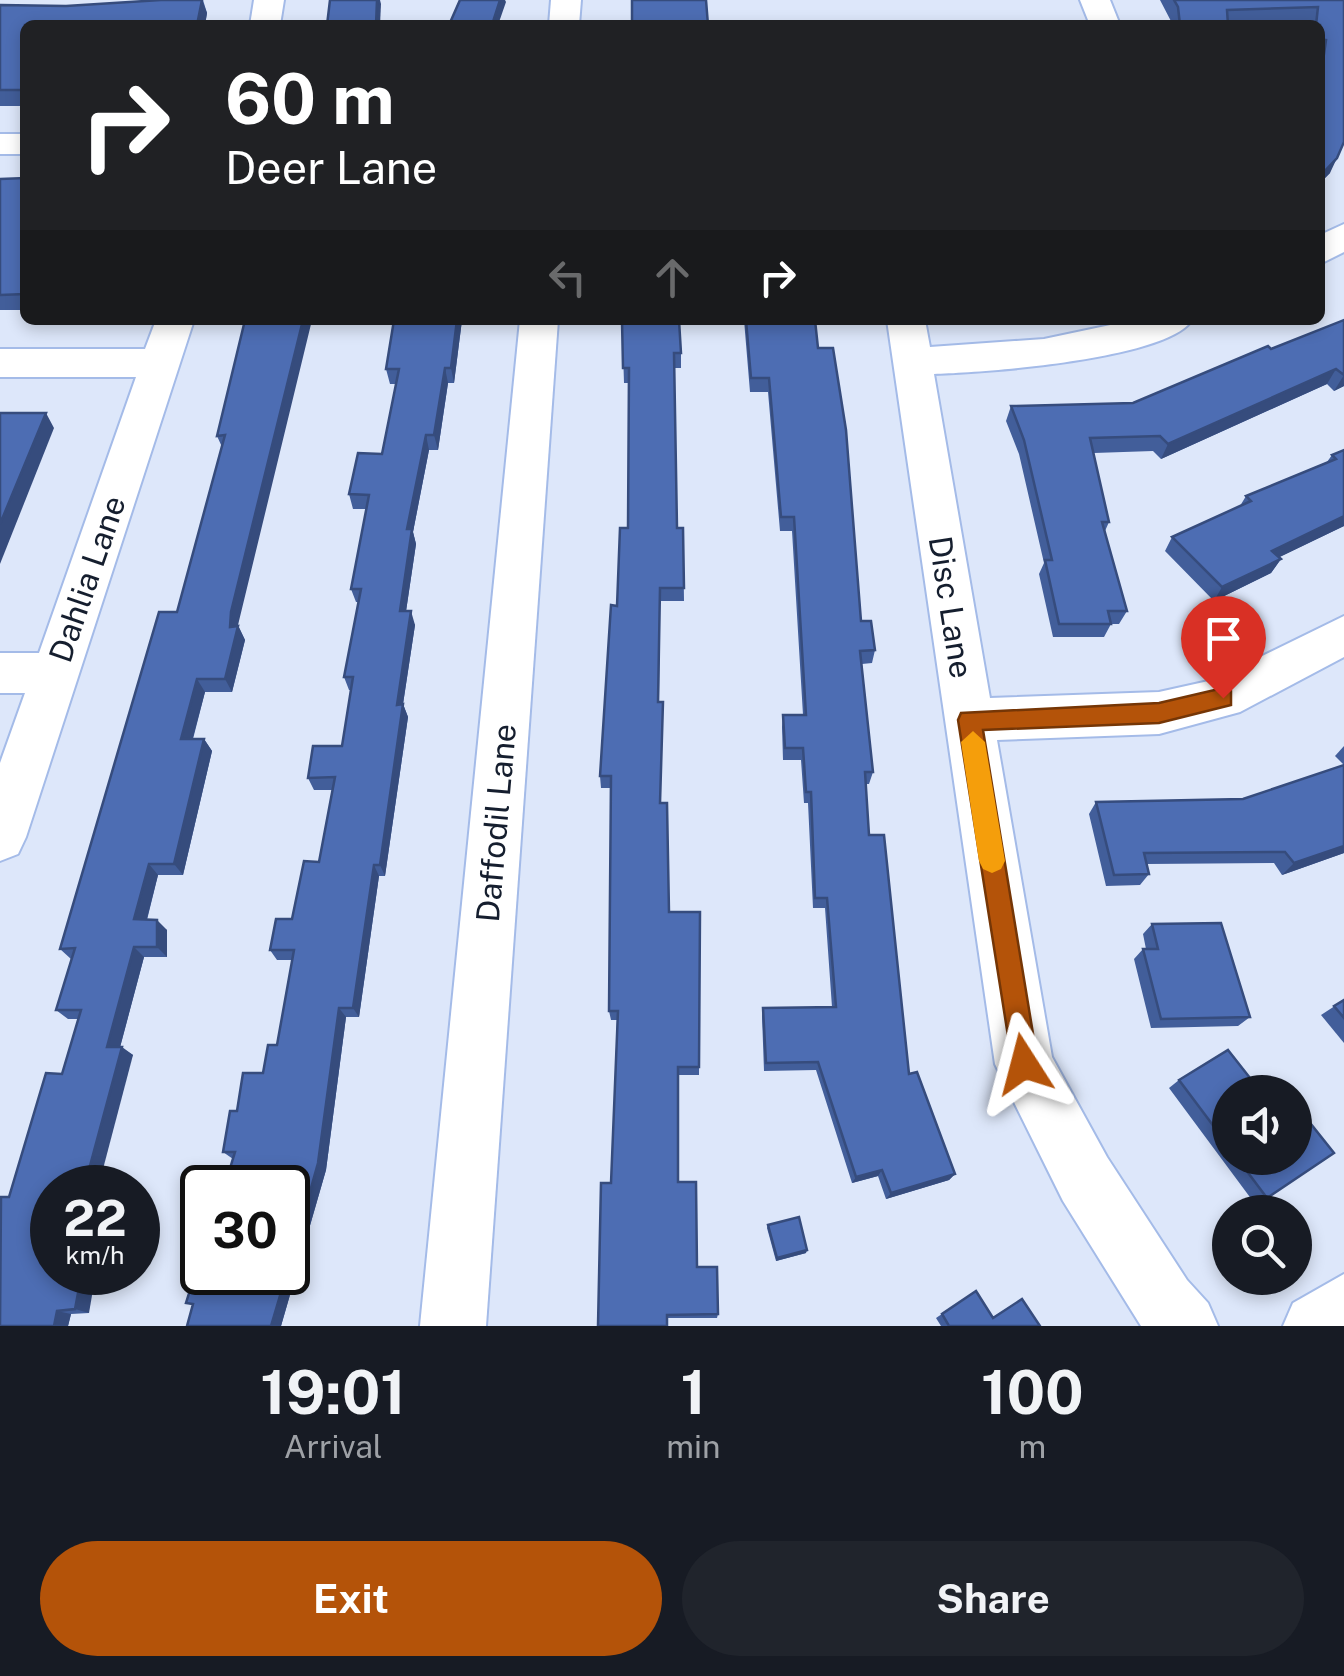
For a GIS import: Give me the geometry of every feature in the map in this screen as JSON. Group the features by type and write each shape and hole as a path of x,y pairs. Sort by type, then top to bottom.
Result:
{"street":[{"name":"Dahlia Lane","path":"0,837 172,325"},
{"name":"Daffodil Lane","path":"453,1326 539,325"},
{"path":"908,340 1017,359 1134,336 1161,325"},
{"name":"Disc Lane","path":"908,340 1024,1064 1085,1179 1164,1303 1186,1326"},
{"path":"0,363 160,362"},
{"path":"970,720 1159,713 1223,698 1344,635"},
{"path":"0,674 56,673"},
{"path":"1316,1326 1344,1306"}],"building":[{"path":"202,0 198,20 20,20 20,90 0,90 0,5"},
{"path":"330,0 377,0 376,20 328,20"},
{"path":"460,0 500,0 494,20 451,20"},
{"path":"632,0 706,0 708,20 632,20"},
{"path":"1174,0 1344,0 1344,142 1325,171 1326,40 1325,20 1317,20 1318,7 1227,10 1228,20 1179,20"},
{"path":"20,178 20,294 0,295 0,179"},
{"path":"1344,320 1344,375 1336,369 1168,444 1160,436 1090,438 1109,522 1102,522 1127,611 1108,611 1111,624 1059,624 1045,560 1052,560 1024,440 1011,406 1133,403 1268,346 1271,349"},
{"path":"244,325 302,325 231,612 230,627 238,626 225,679 197,679 181,739 204,739 174,864 149,864 134,919 157,920 157,947 134,947 107,1047 122,1047 90,1165 30,1165 30,1295 78,1295 75,1309 57,1311 54,1326 0,1326 1,1197 9,1197 46,1073 62,1074 81,1010 56,1010 75,948 60,949 159,612 177,612 225,435 217,436"},
{"path":"393,325 456,325 451,368 445,368 434,435 426,435 407,529 412,529 400,611 411,611 397,705 403,704 380,865 374,865 353,1008 339,1008 318,1163 310,1192 310,1165 231,1165 235,1152 223,1152 230,1111 237,1111 243,1073 263,1073 268,1045 277,1045 294,950 270,950 276,919 292,919 304,861 319,862 335,777 308,778 313,746 342,746 353,677 344,677 361,589 351,589 369,495 349,494 358,453 382,454 399,369 386,369"},
{"path":"622,325 679,325 681,353 674,353 677,528 683,528 684,588 660,588 660,803 667,803 669,912 700,912 699,1067 678,1067 678,1182 696,1182 697,1267 717,1267 718,1314 667,1315 667,1326 598,1326 601,1183 611,1183 618,1011 609,1011 611,776 600,776 611,605 617,606 620,528 628,528 629,368 623,368"},
{"path":"746,325 816,325 818,348 833,348 846,430 861,621 871,621 875,650 860,651 873,772 865,772 869,835 884,835 909,1074 917,1072 955,1174 891,1193 882,1170 856,1177 818,1062 766,1063 763,1008 836,1007 827,898 815,898 811,792 806,792 803,748 785,748 783,715 806,715 794,517 781,517 769,378 751,378"},
{"path":"0,413 46,413 0,524"},
{"path":"1344,450 1344,516 1272,551 1281,559 1222,587 1172,537 1251,501 1246,496 1336,459 1332,455"},
{"path":"1344,765 1344,846 1294,863 1285,852 1144,853 1149,874 1114,875 1096,802 1243,799"},
{"path":"1221,923 1250,1017 1161,1019 1143,949 1158,949 1152,924"},
{"path":"1344,1000 1344,1018 1334,1006"},
{"path":"1228,1050 1248,1075 1212,1075 1212,1124 1179,1080"},
{"path":"1312,1125 1334,1153 1312,1168"},
{"path":"1250,1175 1301,1175 1271,1195 1265,1195"},
{"path":"799,1217 807,1250 777,1258 768,1225"},
{"path":"976,1291 993,1318 1022,1299 1040,1326 949,1326 942,1314"},
{"path":"189,1295 280,1295 271,1326 187,1326 193,1304 186,1303"}],"slow traffic":[{"path":"973,742 992,861"}],"route":[{"path":"1024,1064 970,720 1159,713 1223,698"}]}
